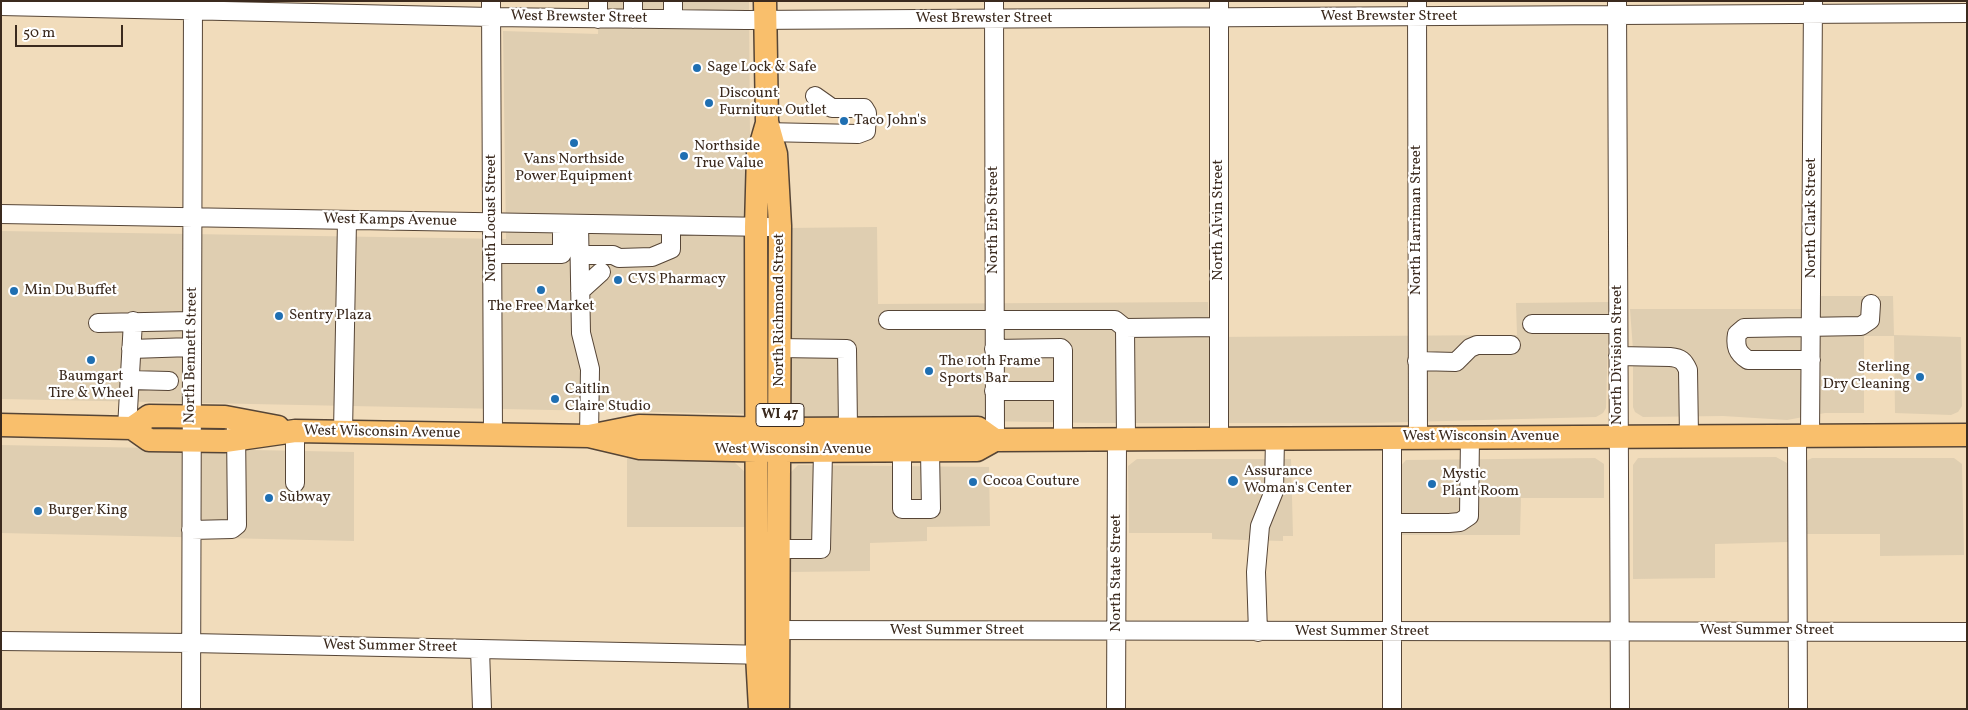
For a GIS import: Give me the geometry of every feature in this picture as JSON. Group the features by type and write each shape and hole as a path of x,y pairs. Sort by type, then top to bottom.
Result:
{"main road":[{"name":"North Richmond Street","path":"760,709 768,655 780,630 780,226 776,154 767,129 765,11"},
{"name":"North Richmond Street","path":"767,129 758,154 756,227 757,630 768,655 778,709"},
{"name":"West Wisconsin Avenue","path":"130,428 149,416 225,416 236,429 295,431 589,436 639,426 780,429 978,428 995,440"},
{"name":"West Wisconsin Avenue","path":"1,425 130,428 149,440 225,441 236,429"},
{"name":"West Wisconsin Avenue","path":"589,436 640,448 757,451 930,451 977,450 995,440 1967,435"}],"street":[{"path":"633,1 633,19"},
{"path":"673,1 673,20"},
{"name":"West Brewster Street","path":"1,6 598,10 633,19 673,20 765,11 1813,8 1967,13"},
{"name":"North Bennett Street","path":"191,709 193,6"},
{"name":"North Clark Street","path":"1798,709 1797,631 1804,436 1811,360 1813,8"},
{"name":"North Locust Street","path":"491,9 493,435"},
{"name":"North Harriman Street","path":"1417,9 1418,438"},
{"name":"North Division Street","path":"1617,9 1620,709"},
{"name":"North Erb Street","path":"994,10 995,440"},
{"name":"North Alvin Street","path":"1219,438 1220,10"},
{"path":"767,129 858,134 866,131 867,113 864,108 832,108 815,96"},
{"name":"West Kamps Avenue","path":"1,214 671,226 780,226"},
{"path":"343,432 347,221"},
{"path":"492,254 562,254 570,224"},
{"path":"570,224 580,255 581,333 590,369 589,436"},
{"path":"580,291 610,265 652,257 671,249 671,226"},
{"path":"580,255 613,255 610,265"},
{"path":"1811,360 1748,360 1740,356 1736,346 1737,334 1744,328 1861,326 1870,320 1871,304"},
{"path":"888,320 1115,320 1125,328 1219,327"},
{"path":"130,428 132,321"},
{"path":"98,323 192,321"},
{"path":"1532,324 1618,324"},
{"name":"North State Street","path":"1116,709 1116,631 1125,328"},
{"path":"1417,362 1456,362 1470,348 1477,345 1511,344"},
{"path":"131,349 192,347"},
{"path":"779,348 847,349 848,428"},
{"path":"994,349 1061,348 1063,350 1063,439"},
{"path":"1618,356 1670,357 1678,358 1685,362 1688,370 1689,436"},
{"path":"130,380 169,381"},
{"path":"994,391 1063,390"},
{"path":"191,530 232,529 236,525 236,429"},
{"path":"295,431 295,483"},
{"path":"1392,523 1449,523 1460,522 1469,516 1470,437"},
{"path":"1258,632 1256,572 1260,526 1274,491 1275,438"},
{"path":"1392,438 1392,709"},
{"path":"780,549 821,549 823,451"},
{"path":"902,451 902,509 931,509 930,451"},
{"name":"West Summer Street","path":"757,630 1967,632"},
{"name":"West Summer Street","path":"1,641 768,655"},
{"path":"480,649 482,709"}],"shaded area":[{"path":"599,1 749,1 752,414 1,399 1,231 506,239 503,31 598,34"},
{"path":"877,227 878,304 1208,302 1209,337 1517,335 1516,303 1609,302 1606,408 1603,413 1596,417 1371,423 1099,423 803,418 797,415 789,402 787,228"},
{"path":"1821,296 1893,296 1894,335 1961,337 1962,406 1958,412 1951,415 1895,413 1894,336 1864,336 1864,413 1825,413 1787,420 1723,416 1643,417 1635,412 1633,407 1633,350 1630,309 1819,309"},
{"path":"1,445 354,452 354,541 1,533"},
{"path":"627,457 720,459 734,462 748,477 749,527 627,527"},
{"path":"1776,457 1787,463 1788,542 1715,544 1715,578 1633,579 1633,465 1638,458"},
{"path":"1595,458 1604,464 1604,498 1521,498 1520,535 1399,535 1399,468 1406,460"},
{"path":"1812,458 1954,458 1962,464 1964,555 1880,556 1880,534 1805,534 1804,462"},
{"path":"1137,459 1291,459 1293,536 1283,536 1283,541 1212,539 1212,533 1129,533 1128,466"},
{"path":"798,465 989,467 990,526 927,527 927,541 870,543 870,571 791,572 791,472"}],"place":[{"name":"Sage Lock & Safe","path":"697,68"},
{"name":"Discount Furniture Outlet","path":"709,103"},
{"name":"Taco John's","path":"844,121"},
{"name":"Vans Northside Power Equipment","path":"574,143"},
{"name":"Northside True Value","path":"684,156"},
{"name":"CVS Pharmacy","path":"618,280"},
{"name":"The Free Market","path":"541,290"},
{"name":"Min Du Buffet","path":"14,291"},
{"name":"Sentry Plaza","path":"279,316"},
{"name":"Baumgart Tire & Wheel","path":"91,360"},
{"name":"The 10th Frame Sports Bar","path":"929,371"},
{"name":"Sterling Dry Cleaning","path":"1920,377"},
{"name":"Caitlin Claire Studio","path":"555,399"},
{"name":"Assurance Woman's Center","path":"1233,481"},
{"name":"Cocoa Couture","path":"973,482"},
{"name":"Mystic Plant Room","path":"1432,484"},
{"name":"Subway","path":"269,498"},
{"name":"Burger King","path":"38,511"}]}
